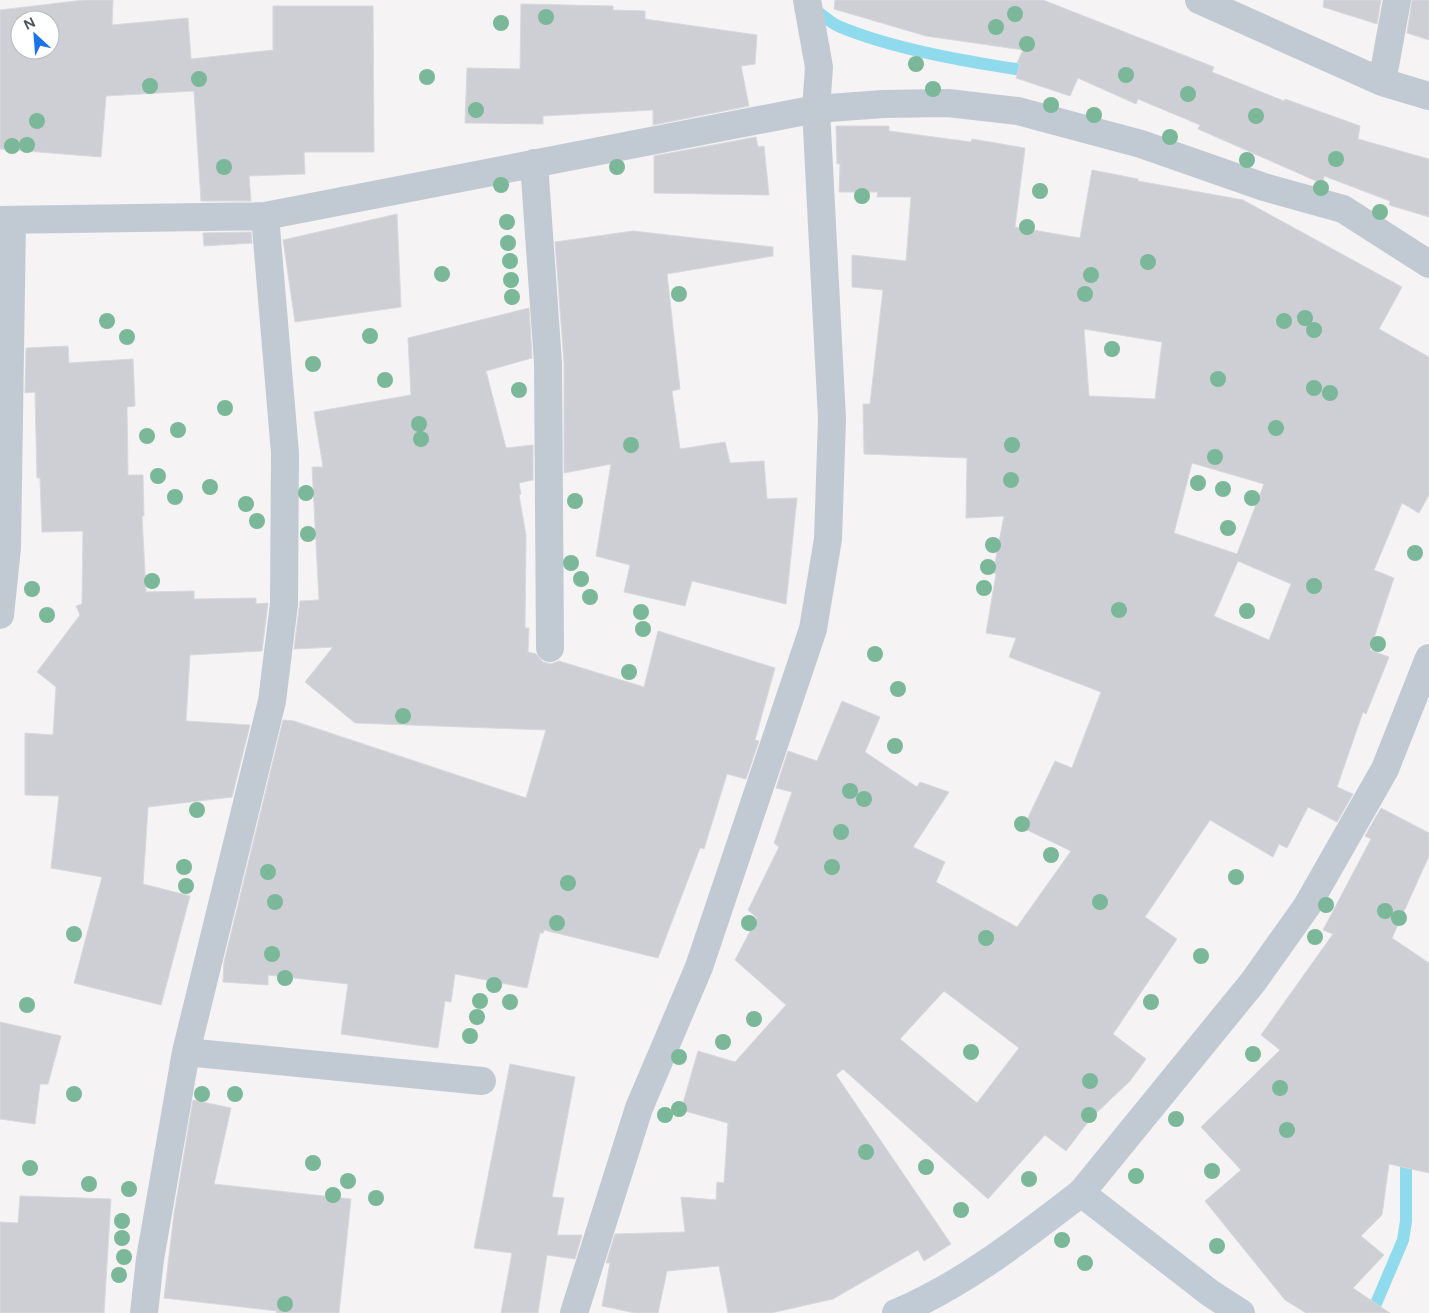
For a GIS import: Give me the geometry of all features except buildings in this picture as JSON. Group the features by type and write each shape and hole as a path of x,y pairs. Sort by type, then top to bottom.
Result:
{"street":[{"path":"574,1313 639,1108 699,967 813,629 828,539 832,419 816,109 818,67 807,0"},
{"path":"1199,0 1382,82 1429,96"},
{"path":"1382,82 1397,0"},
{"path":"0,615 7,548 6,220 265,216 816,109 883,104 948,103 1018,111 1141,144 1264,187 1343,209 1429,264"},
{"path":"534,164 548,363 550,648"},
{"path":"144,1313 150,1259 186,1052 272,701 284,604 285,453 265,216"},
{"path":"896,1313 929,1299 997,1258 1081,1193 1253,982 1307,906 1385,769 1429,658"},
{"path":"186,1052 482,1081"},
{"path":"1081,1193 1210,1294 1241,1313"}],"waterway":[{"path":"810,6 838,26 884,42 961,60 1035,72"},
{"path":"1372,1313 1403,1240 1406,1221 1406,1152"}]}
